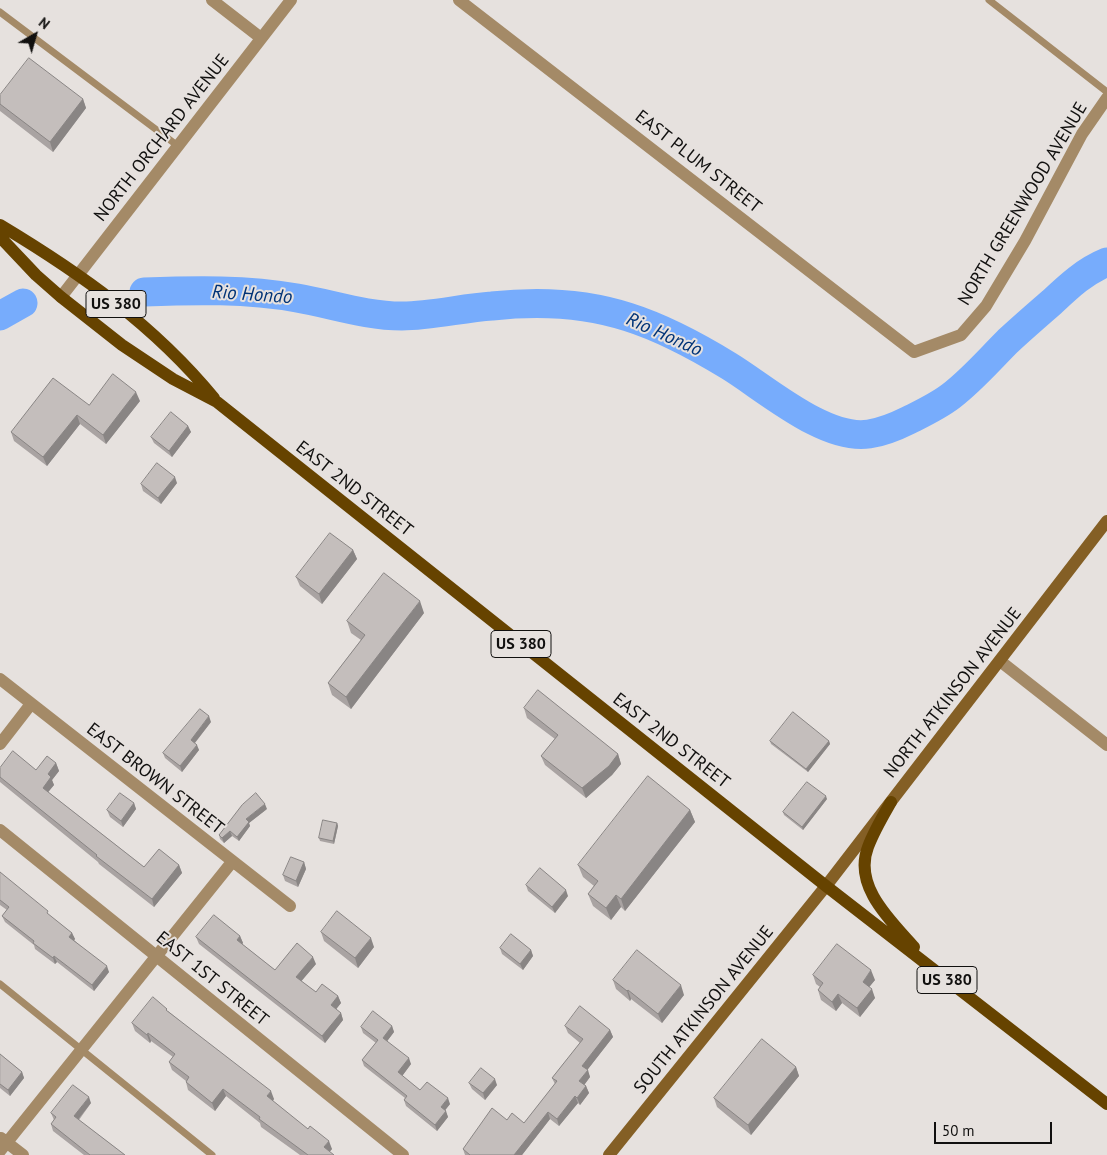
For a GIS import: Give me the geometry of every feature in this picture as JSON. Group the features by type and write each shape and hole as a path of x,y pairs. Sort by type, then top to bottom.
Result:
{"main road":[{"name":"EAST 2ND STREET","path":"0,225 79,274 140,323 190,368 217,402"},
{"name":"EAST 2ND STREET","path":"0,237 36,275 61,297 154,368 217,402 826,886 1107,1104"},
{"name":"NORTH ATKINSON AVENUE","path":"826,886 1107,521"},
{"path":"891,802 868,848 865,866 868,885 886,915 933,970"},
{"name":"SOUTH ATKINSON AVENUE","path":"609,1155 826,886"}],"street":[{"path":"212,0 261,38"},
{"name":"NORTH ORCHARD AVENUE","path":"61,297 291,0"},
{"name":"EAST PLUM STREET","path":"460,0 914,352"},
{"name":"NORTH GREENWOOD AVENUE","path":"914,352 961,335 986,306 1025,241 1082,134 1107,98"},
{"path":"1000,662 1107,744"},
{"name":"EAST BROWN STREET","path":"0,679 290,906"},
{"path":"0,744 32,704"},
{"name":"EAST 1ST STREET","path":"0,830 403,1155"},
{"path":"23,1155 2,1143 82,1049 232,862"}],"lane":[{"path":"989,0 1107,92"},
{"path":"0,12 178,146"},
{"path":"0,984 212,1155"}],"building":[{"path":"29,58 83,99 50,142 0,104 0,95"},
{"path":"113,374 136,392 103,435 77,415 43,457 11,432 53,378 89,405"},
{"path":"171,412 188,426 169,451 151,437"},
{"path":"157,463 175,477 158,498 141,484"},
{"path":"330,533 353,550 319,594 296,577"},
{"path":"384,573 420,601 346,697 328,683 365,635 347,621"},
{"path":"538,690 618,754 609,766 582,788 541,756 558,735 524,708"},
{"path":"200,709 209,716 191,740 197,745 180,766 163,753"},
{"path":"793,712 829,741 806,769 770,741"},
{"path":"13,751 36,770 47,756 56,763 48,774 51,777 43,788 144,867 159,849 179,865 152,899 96,856 0,777 0,768"},
{"path":"648,776 690,810 621,899 616,895 606,908 588,894 598,881 578,865"},
{"path":"807,782 826,796 802,827 783,812"},
{"path":"120,793 134,803 121,821 107,810"},
{"path":"256,793 265,804 246,819 249,822 237,837 230,831 222,838 219,835 242,805"},
{"path":"323,820 337,823 333,841 319,838"},
{"path":"291,857 304,862 296,881 283,875"},
{"path":"540,868 566,890 552,907 526,885"},
{"path":"0,872 72,933 69,937 107,966 92,985 54,956 53,958 33,943 34,941 2,916 9,907 0,900"},
{"path":"337,911 371,938 355,958 321,932"},
{"path":"214,915 240,936 237,940 275,970 297,943 313,957 296,977 316,992 322,984 338,996 331,1005 341,1013 322,1036 196,937"},
{"path":"511,934 531,950 520,964 500,948"},
{"path":"837,944 871,970 863,982 872,989 857,1008 838,994 832,1002 818,990 823,983 813,975"},
{"path":"637,950 681,985 658,1014 613,980"},
{"path":"153,997 166,1010 271,1091 267,1096 308,1129 310,1126 329,1141 324,1147 334,1155 308,1155 259,1119 260,1117 223,1089 212,1103 186,1082 189,1077 169,1062 175,1054 132,1023"},
{"path":"580,1006 610,1030 582,1066 588,1070 579,1081 586,1086 577,1098 575,1096 557,1119 548,1112 514,1155 470,1155 463,1149 492,1108 507,1120 512,1113 524,1123 557,1081 552,1078 583,1039 565,1026"},
{"path":"373,1011 392,1026 383,1038 409,1058 398,1072 420,1090 427,1082 448,1098 441,1107 446,1111 435,1125 404,1100 407,1096 362,1060 378,1040 361,1027"},
{"path":"762,1039 796,1067 748,1125 714,1098"},
{"path":"0,1054 22,1072 8,1090 0,1084"},
{"path":"481,1068 495,1079 483,1093 469,1083"},
{"path":"73,1085 89,1097 74,1116 125,1155 90,1155 51,1124 56,1117 51,1113"}],"waterway":[{"name":"Rio Hondo","path":"144,292 202,291 259,293 297,298 375,314 402,316 509,304 561,304 612,312 641,321 680,338 729,366 796,411 815,421 852,434 869,434 900,424 946,400 1071,285 1084,274 1107,262"},
{"name":"Rio Hondo","path":"0,316 23,303"}]}
